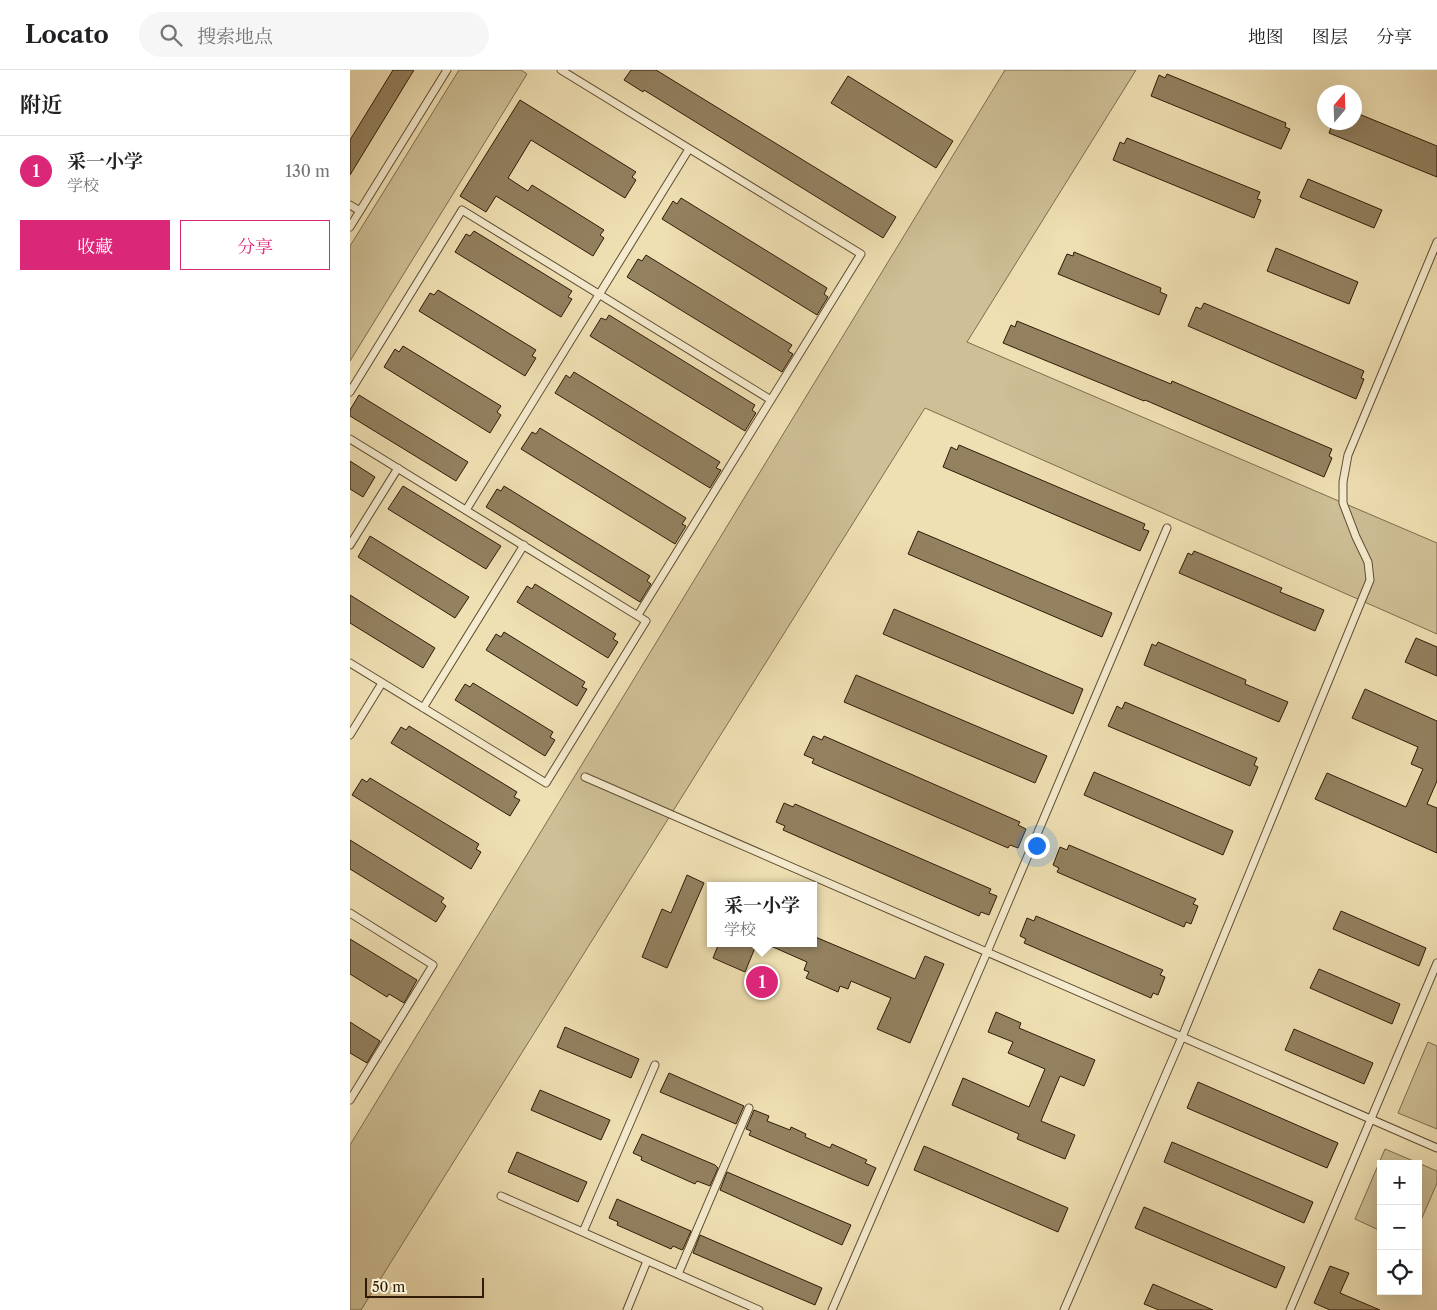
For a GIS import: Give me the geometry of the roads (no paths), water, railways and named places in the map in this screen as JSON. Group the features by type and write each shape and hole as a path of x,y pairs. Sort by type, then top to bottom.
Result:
{"lane":[{"path":"350,227 447,70"},
{"path":"561,70 861,254 638,615"},
{"path":"466,510 689,148"},
{"path":"350,204 360,211"},
{"path":"350,392 462,210 771,400"},
{"path":"1064,1310 1182,1037 1370,580 1368,562 1343,503 1343,482 1348,455 1437,242"},
{"path":"350,438 646,621 546,783 350,663"},
{"path":"350,545 398,468"},
{"path":"832,1310 987,952 1167,528"},
{"path":"424,708 524,546"},
{"path":"350,735 382,683"},
{"path":"585,777 1437,1148"},
{"path":"350,913 433,965 350,1100"},
{"path":"1290,1310 1437,963"},
{"path":"583,1232 655,1065"},
{"path":"678,1274 750,1108"},
{"path":"501,1196 759,1310"},
{"path":"627,1310 647,1261"}],"place":[{"name":"采一小学","path":"762,982"}]}
